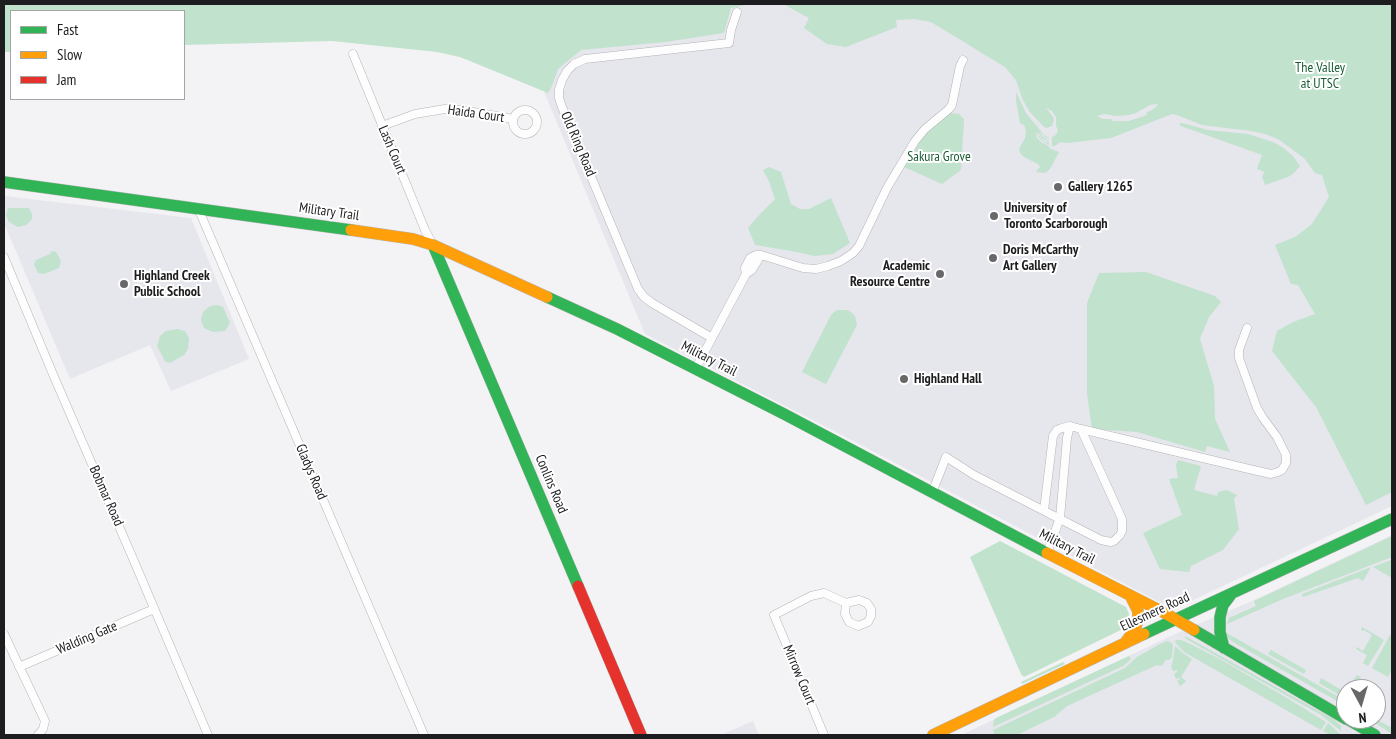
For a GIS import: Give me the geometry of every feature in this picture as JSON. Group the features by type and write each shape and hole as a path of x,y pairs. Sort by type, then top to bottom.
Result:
{"street":[{"name":"Old Ring Road","path":"712,338 650,302 638,289 562,106 559,90 562,78 568,70 577,62 587,59 729,43 737,12"},
{"name":"Lash Court","path":"353,54 433,245"},
{"path":"696,368 746,271 752,270 761,255 803,268 816,269 841,261 853,253 859,246 887,188 915,141 925,129 952,105 963,60"},
{"name":"Haida Court","path":"382,126 415,114 445,109 513,119"},
{"name":"Military Trail","path":"4,182 413,239 433,245 617,329 696,368 1047,554 1175,619 1336,713"},
{"name":"Gladys Road","path":"198,208 424,735"},
{"name":"Conlins Road","path":"433,245 641,735"},
{"name":"Bobmar Road","path":"4,257 58,388 208,735"},
{"path":"1044,510 1053,436 1057,430 1070,426 1271,474 1282,470 1287,459 1285,451 1257,408 1239,358 1239,350 1247,328"},
{"path":"1047,554 1060,518 1067,438 1070,426"},
{"path":"932,493 946,457 974,475 1104,541 1114,541 1120,536 1122,531 1122,519 1081,429"},
{"name":"Ellesmere Road","path":"932,735 1175,619 1392,519"},
{"name":"Mirrow Court","path":"824,735 774,615 810,596 824,593 846,603"},
{"path":"1224,648 1220,632 1220,617 1223,605 1233,593"},
{"path":"1124,644 1135,629 1138,620 1138,611 1130,595"},
{"name":"Walding Gate","path":"19,667 154,609"},
{"path":"4,637 45,721 43,729 38,735"}],"shaded area":[{"name":"University of Toronto Scarborough","path":"192,4 1392,4 1392,506 1189,602 1179,601 1171,596 1165,605 844,436 645,334 520,34"},
{"name":"Highland Creek Public School","path":"4,196 191,218 249,359 171,391 150,345 70,379 4,223"},
{"path":"1392,535 1392,735 961,735 1173,635 1252,601"},
{"path":"753,721 759,735 721,735"}],"green space":[{"path":"4,4 750,4 731,8 724,33 665,42 581,50 558,69 548,93 460,57 437,52 332,41 185,45 185,10 10,10 10,52 4,52"},
{"name":"The Valley at UTSC","path":"783,4 1392,4 1392,492 1366,505 1316,407 1272,351 1277,331 1293,322 1315,314 1298,285 1291,284 1275,245 1295,237 1312,224 1329,197 1322,175 1315,173 1304,158 1278,139 1265,134 1202,125 1172,114 1111,138 1067,143 1060,142 1052,146 1052,137 1056,135 1058,130 1056,117 1052,111 1046,108 1054,120 1052,126 1046,128 1029,111 1016,80 1005,67 931,22 914,19 896,20 897,27 846,47 827,44 804,28 809,18","holes":["1158,104 1146,113 1147,115 1129,121 1113,121 1097,116 1104,114 1116,116 1129,115 1150,105"]},
{"path":"1016,92 1026,113 1044,135 1049,138 1045,137 1039,131 1049,142 1042,138 1037,131 1038,135 1049,145 1040,139 1035,132 1037,138 1049,146 1049,148 1059,152 1050,169 1045,173 1036,172 1040,167 1038,164 1020,153 1019,149 1025,138 1026,130 1024,125 1020,123"},
{"name":"Sakura Grove","path":"950,113 959,114 964,119 961,170 942,184 904,167 930,127"},
{"path":"1182,123 1208,130 1248,134 1273,142 1293,156 1300,166 1288,177 1265,185 1262,178 1264,172 1257,169 1262,155 1179,124"},
{"path":"769,167 781,172 791,204 800,209 809,209 831,198 850,243 833,254 814,256 755,245 748,228 775,199 763,170"},
{"path":"8,208 29,208 32,219 26,225 18,227 9,222 6,215"},
{"path":"52,251 56,252 61,261 59,268 44,274 38,273 34,264 36,260 50,254"},
{"path":"1146,272 1215,296 1221,302 1209,317 1200,339 1214,386 1215,419 1230,452 1207,446 1205,452 1137,432 1092,429 1087,393 1087,303 1099,273"},
{"path":"217,305 223,307 230,323 225,331 213,332 204,328 201,320 203,312 210,306"},
{"path":"837,310 848,310 852,313 855,316 857,325 826,384 802,372 830,317"},
{"path":"177,329 185,331 189,338 188,349 184,355 170,363 165,361 157,346 160,336 166,331"},
{"path":"1178,460 1201,466 1194,490 1217,496 1218,492 1227,490 1237,495 1234,499 1239,529 1223,550 1191,566 1189,572 1160,569 1143,533 1182,515 1169,479 1178,478 1176,465"},
{"path":"1392,536 1392,557 1283,599 1227,624 1229,618 1256,606 1254,601"},
{"path":"1000,541 1126,607 1129,614 1127,627 1024,677 1021,674 970,557"},
{"path":"1391,560 1392,578 1373,567"},
{"path":"1371,567 1363,581 1358,578 1303,597 1302,594"},
{"path":"1362,627 1384,640 1368,666 1363,663 1367,655 1356,649 1357,647 1363,651 1372,635 1361,630"},
{"path":"1225,632 1336,695 1336,700 1233,642"},
{"path":"1390,635 1392,637 1392,669 1388,677 1372,668"},
{"path":"1185,636 1335,720 1336,727 1321,715 1185,638"},
{"path":"1176,640 1186,642 1220,659 1326,722 1321,730 1184,652 1175,642"},
{"path":"1167,641 1172,643 1173,646 1172,657 1161,666 1157,665 1067,706 1054,717 1017,735 995,735 993,730 1125,668 1137,657"},
{"path":"1175,646 1192,659 1181,677 1186,681 1180,686 1177,681 1180,678 1176,679 1174,674 1177,670 1173,671 1171,667"},
{"path":"1271,650 1306,670 1304,674 1268,654"},
{"path":"1129,656 1131,659 1123,666 993,727 996,718"},
{"path":"1063,662 1065,664 1022,684 1021,682"},
{"path":"1357,675 1361,677 1360,679 1354,679"},
{"path":"1321,678 1336,687 1336,693 1319,683"},
{"path":"1328,723 1340,735 1330,735 1323,731"},
{"path":"1386,725 1392,728 1392,734 1384,729 1386,729"}],"traffic: fast":[{"path":"4,182 351,230"},
{"path":"433,245 578,586"},
{"path":"547,297 617,329 784,414 1047,553"},
{"path":"1144,634 1392,519"},
{"path":"1224,648 1220,632 1220,617 1223,605 1230,596"},
{"path":"1194,630 1336,713"},
{"path":"1364,729 1375,735"}],"traffic: slow":[{"path":"351,230 413,239 433,245 547,297"},
{"path":"1047,553 1163,612 1194,630"},
{"path":"1125,643 1135,629 1138,620 1138,611 1130,595"},
{"path":"933,735 1144,634"}],"traffic: jam":[{"path":"578,586 641,735"}],"place":[{"name":"Gallery 1265","path":"1058,187"},
{"name":"University of Toronto Scarborough","path":"994,216"},
{"name":"Doris McCarthy Art Gallery","path":"993,258"},
{"name":"Academic Resource Centre","path":"940,274"},
{"name":"Highland Creek Public School","path":"124,284"},
{"name":"Highland Hall","path":"904,379"}]}
